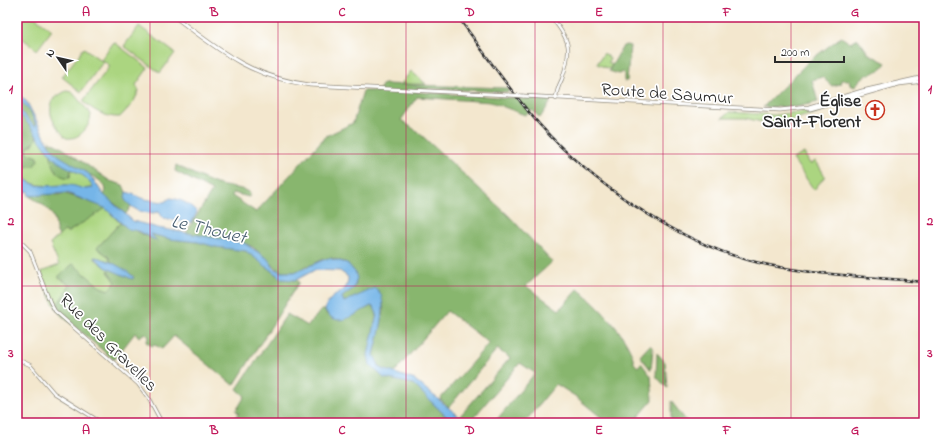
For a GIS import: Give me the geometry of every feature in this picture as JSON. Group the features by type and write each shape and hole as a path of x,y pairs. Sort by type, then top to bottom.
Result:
{"main road":[{"name":"Route de Saumur","path":"175,17 232,59 263,74 291,82 310,85 773,110 810,108"},
{"path":"810,108 862,91 924,77"},
{"path":"810,108 899,84 924,81"}],"street":[{"path":"551,17 566,36 569,47 567,62 556,98"},
{"name":"Rue des Gravelles","path":"17,238 30,251 55,311 138,384 149,398 162,423"},
{"path":"17,359 30,365 54,393 102,423"}],"green space":[{"path":"17,17 35,17 52,30 37,50 17,34"},
{"path":"139,26 175,53 160,73 124,46"},
{"path":"841,37 850,43 858,39 869,54 886,63 878,71 866,75 855,87 850,85 849,80 841,80 840,84 832,86 822,77 812,80 818,102 796,107 763,107 808,62"},
{"path":"114,42 148,68 136,85 139,91 133,103 120,117 100,113 83,101 110,66 101,59"},
{"path":"623,46 630,46 627,81 624,81 624,73 622,72 619,74 609,71"},
{"path":"84,48 103,62 81,92 62,77"},
{"path":"604,53 610,58 608,62 612,65 609,69 597,64"},
{"path":"411,71 426,84 401,84"},
{"path":"383,84 507,88 509,92 416,88 416,92 549,100 550,103 540,118 532,110 525,115 491,102 417,97 401,120 418,132 508,215 552,262 526,286 559,310 578,289 603,313 620,333 632,353 634,363 638,367 641,363 651,376 653,400 633,423 608,423 575,396 556,384 524,423 494,423 535,373 520,363 469,423 467,423 460,416 510,358 497,349 449,407 440,399 489,343 447,311 394,373 381,368 374,356 384,310 380,293 371,290 347,302 342,300 342,297 356,285 355,272 347,263 332,258 323,259 295,272 281,272 253,247 244,243 186,233 212,191 175,171 176,165 214,183 242,189 250,193 249,197 233,193 232,196 256,212 326,136 353,123 363,91 378,91"},
{"path":"66,91 72,92 91,114 89,124 83,132 76,137 71,138 66,138 55,125 51,115 54,98"},
{"path":"17,97 30,111 35,122 36,141 27,148 27,153 38,157 38,160 34,166 28,166 19,172 17,169"},
{"path":"819,109 819,112 788,121 770,124 745,118 722,118 730,112 775,115"},
{"path":"37,136 50,151 56,169 70,177 71,169 88,178 93,187 84,189 66,185 39,185 28,182 19,172 38,157 27,153 27,148 33,145"},
{"path":"49,141 61,147 110,181 123,185 126,192 127,202 131,206 126,214 114,203 68,232 64,231 59,236 51,213 45,206 29,196 38,194 62,195 63,193 93,203 104,195 106,190 100,181 81,171 71,169 70,177 60,175 56,171 50,153"},
{"path":"804,153 810,164 816,161 825,176 814,190 793,159"},
{"path":"105,208 120,223 97,248 108,256 111,262 96,257 96,260 110,269 108,272 116,282 109,290 100,287 73,264 58,277 70,285 56,307 52,301 41,272 59,265 50,244 64,231 68,232"},
{"path":"120,223 157,241 150,234 170,239 198,242 216,247 246,251 282,279 296,280 299,282 235,384 233,385 174,336 162,349 155,345 152,346 146,342 149,337 145,333 139,337 135,333 114,360 61,315 56,307 70,285 58,277 73,264 100,287 108,290 116,282 108,271 110,269 132,279 133,278 133,276 111,262 108,256 97,248"},
{"path":"371,306 374,307 377,314 368,355 370,365 384,378 413,384 453,423 248,423 235,419 239,413 236,411 245,396 237,389 287,314 308,326 321,310 325,310 327,315 365,309"},
{"path":"650,345 653,348 651,370 640,356"},
{"path":"657,353 665,362 667,388 656,376"},
{"path":"671,401 688,423 671,423"}],"water":[{"path":"17,93 27,102 49,145 58,155 89,174 104,195 133,221 158,228 244,243 267,258 274,268 281,272 295,272 328,258 347,263 355,272 357,278 354,288 342,297 344,302 375,288 380,293 383,310 374,355 380,368 415,380 467,423 453,423 413,384 384,378 370,365 368,355 377,314 374,307 371,306 353,316 341,320 330,316 325,310 327,303 342,291 347,284 348,277 340,271 315,270 296,280 282,279 246,251 216,247 198,242 170,239 151,234 158,242 139,231 128,229 105,208 67,193 29,196 28,191 25,192 17,183 17,169 22,176 33,184 45,186 69,185 87,189 93,187 85,177 59,162 49,152 17,111 17,107 35,127 36,124 30,111 17,97"},
{"path":"126,192 141,198 156,201 165,202 170,198 178,199 188,204 197,212 192,222 188,223 163,218 159,212 149,213 132,207 125,200"},
{"path":"94,257 116,264 127,271 134,278 132,279 107,268"}],"railway":[{"path":"458,17 518,99 540,125 583,167 608,187 663,223 720,251 768,265 812,272 924,282"}],"place":[{"name":"Église Saint-Florent","path":"875,110"}],"water label":[{"name":"Le Thouet","path":"209,228"}]}
